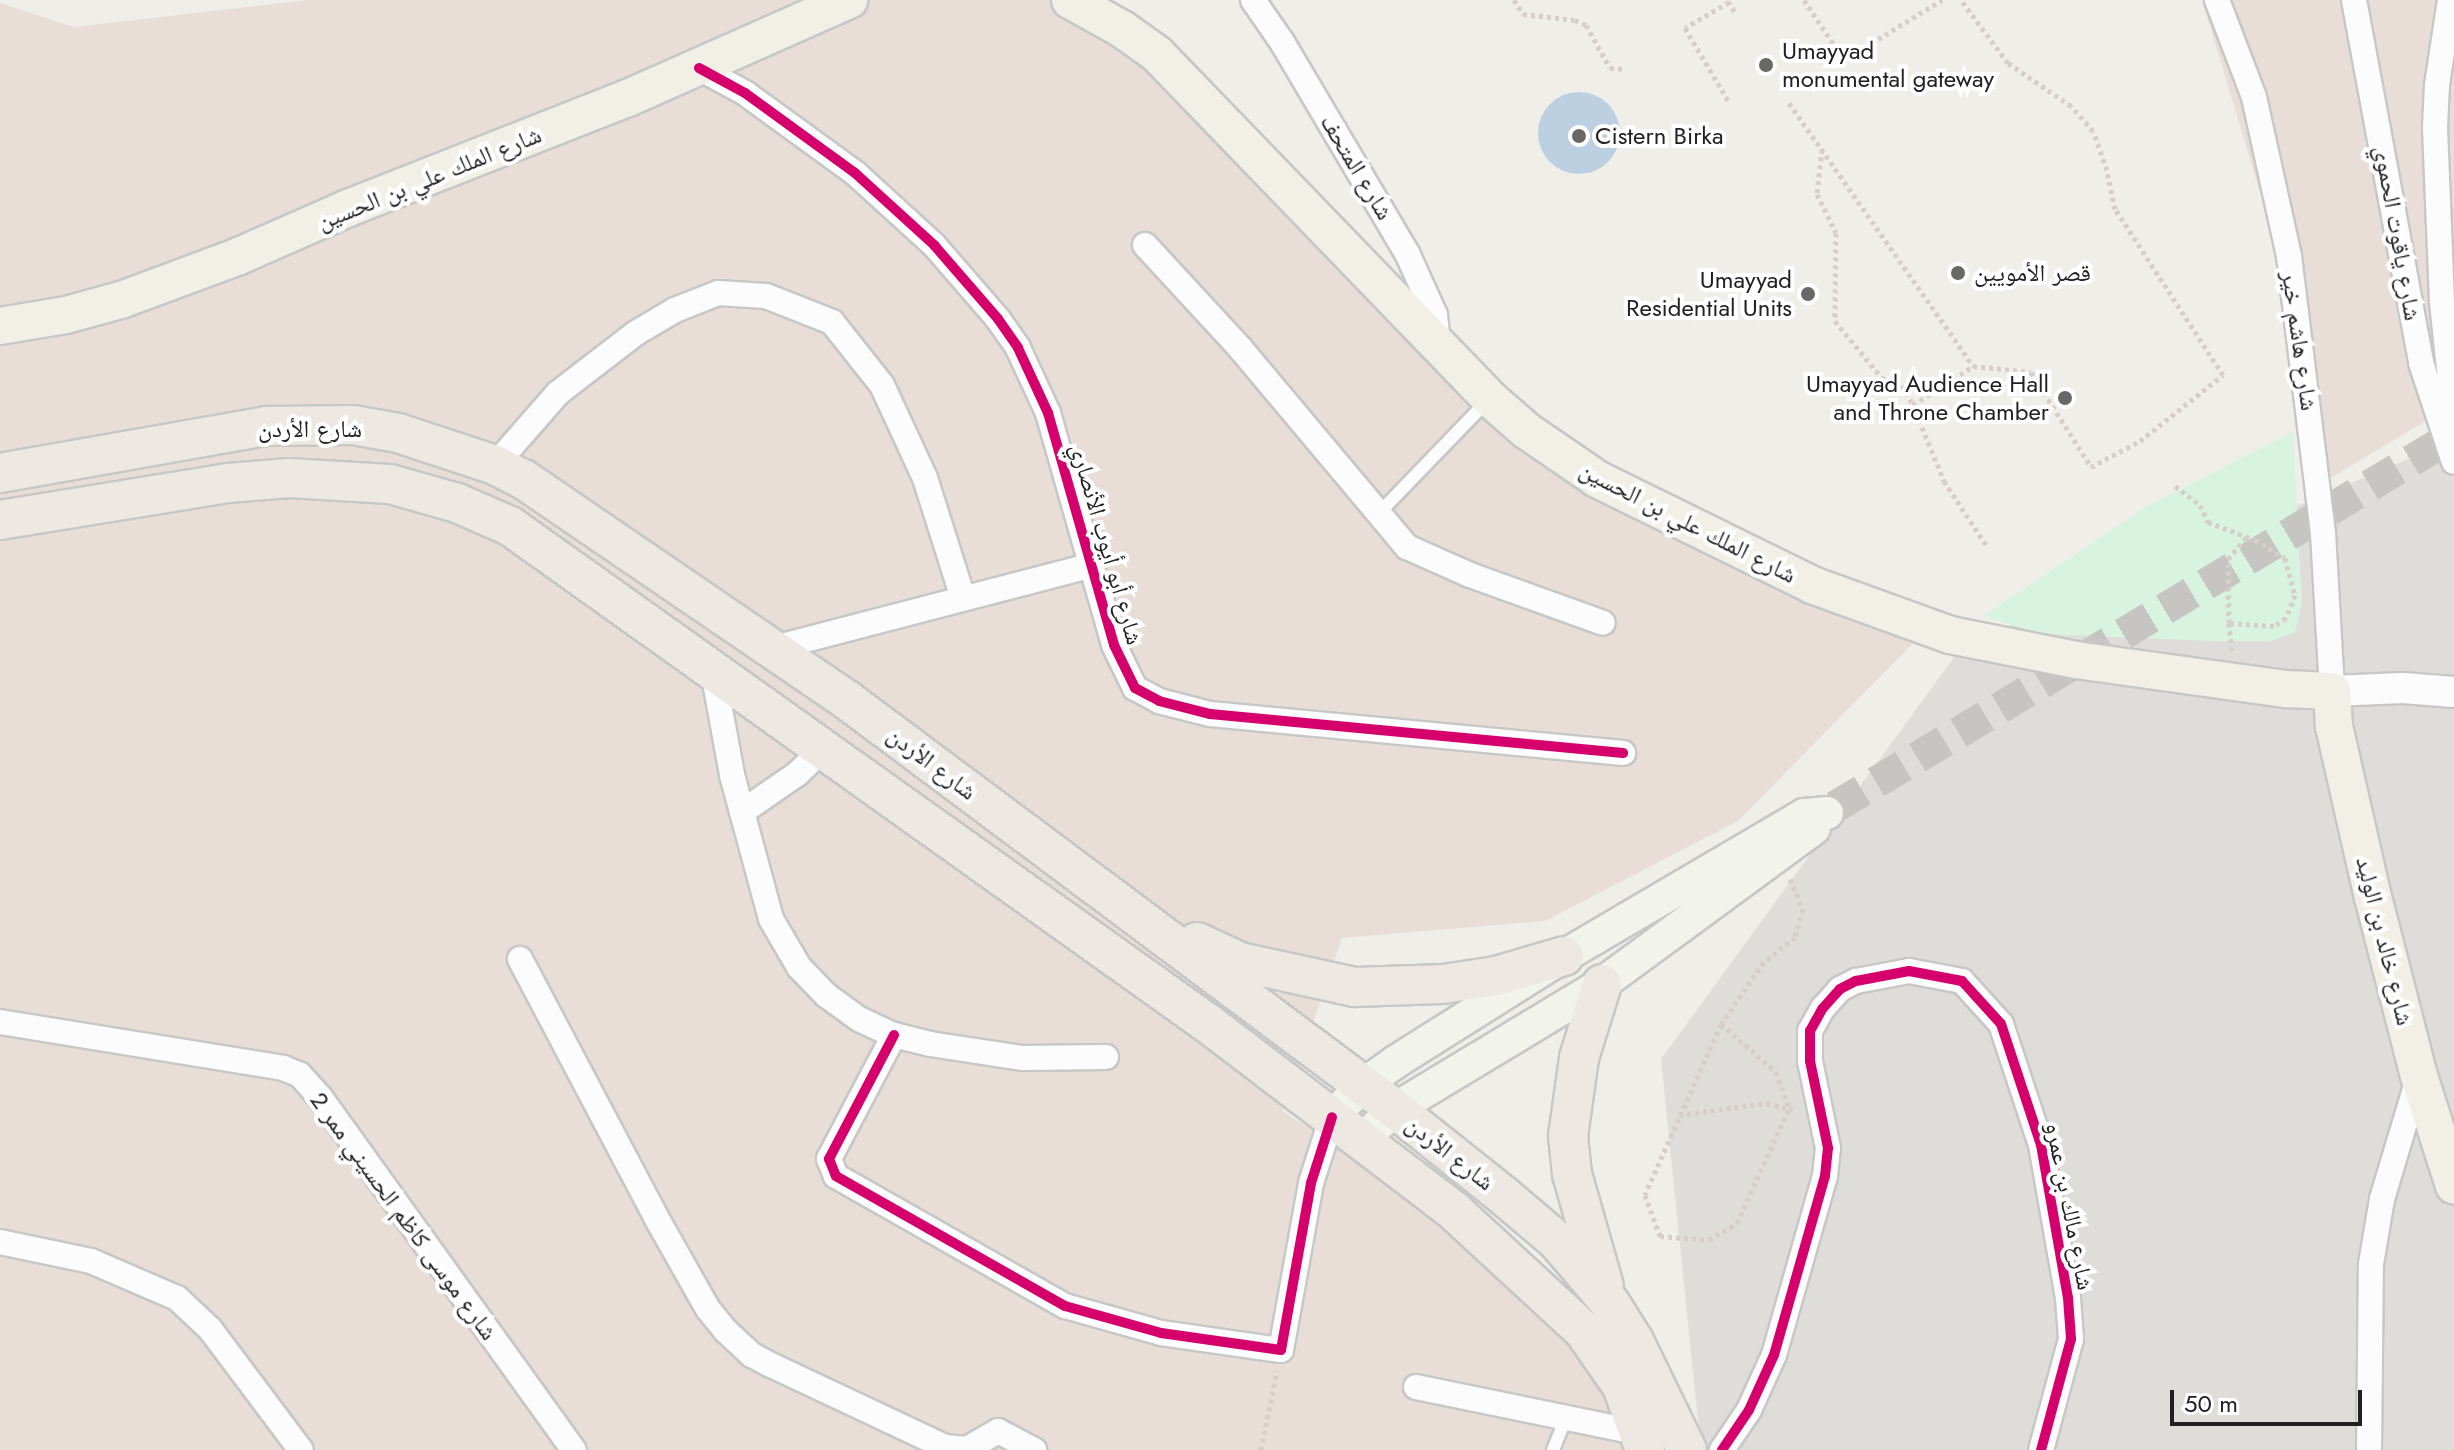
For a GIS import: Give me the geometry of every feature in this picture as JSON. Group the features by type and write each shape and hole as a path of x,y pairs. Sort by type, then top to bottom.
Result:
{"highway":[{"name":"شارع الأردن","path":"0,473 266,426 312,424 353,425 398,433 495,465 523,479 847,700 1395,1109 1557,1241 1610,1303 1634,1341 1687,1450"},
{"name":"شارع الأردن","path":"0,520 228,483 289,478 390,484 457,503 510,526 824,748 1363,1139 1490,1242 1583,1330 1622,1386 1642,1442"},
{"path":"1133,912 1240,962 1355,987 1443,984 1496,976 1564,956"},
{"path":"1602,984 1579,1058 1568,1136 1578,1199 1610,1303"}],"main road":[{"name":"شارع الملك علي بن الحسين","path":"0,326 66,315 121,300 239,256 699,68 849,0"},
{"name":"شارع الملك علي بن الحسين","path":"1070,0 1138,40 1177,73 1343,250 1489,398 1527,431 1597,479 1812,585 1950,635 2015,650 2235,682 2332,691"},
{"name":"شارع خالد بن الوليد","path":"2332,691 2334,726 2454,1186"},
{"path":"1332,1117 1363,1085 1564,956 1804,815 1831,810 1815,828 1780,856 1602,984 1395,1109 1363,1139"}],"street":[{"name":"شارع المتحف","path":"1253,0 1282,42 1407,253 1435,315 1438,343"},
{"name":"شارع هاشم خير","path":"2217,0 2254,97 2289,256 2323,533 2332,691"},
{"name":"شارع ياقوت الحموي","path":"2354,0 2421,363 2454,462"},
{"path":"2450,0 2435,128 2442,302 2454,417"},
{"name":"شارع أبو أيوب الأنصاري","path":"699,68 745,93 855,173 934,245 984,302 1018,348 1048,413 1114,645 1129,681 1159,701 1210,714 1623,753"},
{"path":"1145,245 1240,348 1400,541 1417,553 1603,623"},
{"path":"495,465 558,393 636,333 675,310 718,293 766,296 832,322 882,385 925,478 963,598"},
{"path":"2410,298 2442,302"},
{"path":"770,649 1092,565"},
{"path":"713,671 758,879 784,945 826,995 859,1019 894,1035 979,1054 1106,1057"},
{"path":"2332,691 2403,688 2454,692"},
{"path":"742,812 797,774 824,748"},
{"path":"520,959 657,1219 708,1309 733,1339 771,1365 945,1447 967,1449 998,1431 1034,1450"},
{"name":"شارع مالك بن عمرو","path":"1722,1450 1749,1410 1774,1355 1825,1176 1828,1148 1821,1102 1810,1061 1810,1031 1823,1008 1840,989 1856,981 1909,971 1962,981 2001,1024 2041,1145 2068,1298 2071,1339 2041,1450"},
{"name":"شارع موسى كاظم الحسيني ممر 2","path":"0,1022 283,1068 300,1075 320,1097 574,1450"},
{"path":"894,1035 829,1159 836,1176 1065,1306 1161,1333 1281,1350 1311,1183 1332,1117"},
{"path":"2369,1450 2371,1264 2382,1199 2434,1102"},
{"path":"0,1242 91,1261 177,1298 210,1329 301,1450"},
{"path":"1416,1387 1566,1417 1642,1442"}],"lane":[{"path":"1379,513 1489,398"},
{"path":"1553,1450 1566,1417"}],"path":[{"path":"1514,0 1523,14 1575,20 1586,25 1610,68 1626,69"},
{"path":"1804,0 1844,60 1942,0"},
{"path":"1913,405 1973,366 2031,372 2091,467 2140,441 2223,375 2115,209 2107,170 2093,131 2071,106 2008,63 1961,0"},
{"path":"1729,102 1685,28 1728,1 1736,14"},
{"path":"1789,103 1973,366"},
{"path":"1822,149 1817,194 1836,233 1835,321 1882,378 1902,385 1944,481 1988,548"},
{"path":"2175,486 2200,505 2208,522 2247,537 2285,558 2295,595 2286,618 2274,626 2229,623"},
{"path":"2235,682 2229,623 2228,559 2247,537"},
{"path":"1721,1024 1776,1072 1789,1109 1737,1223 1709,1240 1660,1236 1645,1195 1678,1115 1721,1024 1764,962 1795,937 1803,909 1780,856"},
{"path":"1678,1115 1767,1103 1789,1109 1821,1102"},
{"path":"1261,1450 1281,1350"}],"shaded area":[{"path":"308,0 1055,0 1143,32 1610,501 1919,637 1738,821 1545,921 1342,938 1283,1111 1585,1309 1634,1450 0,1450 0,3 74,27"},
{"path":"2202,0 2454,0 2454,404 2324,482 2312,364"},
{"path":"2454,440 2454,1450 1701,1450 1661,1059 1963,645"}],"green space":[{"path":"2293,432 2302,604 2295,632 2271,641 2041,634 1983,616 2149,505"}],"water":[{"name":"Cistern Birka","path":"1571,92 1587,92 1602,99 1613,110 1620,133 1617,149 1608,162 1587,174 1571,174 1556,167 1545,156 1538,141 1538,125 1545,110 1556,99"}],"tunnel":[{"path":"1835,807 2454,435"}],"cycle path":[{"path":"699,68 745,93 855,173 934,245 998,319 1018,348 1048,413 1114,645 1135,688 1159,701 1210,714 1623,753"},
{"path":"1722,1450 1749,1410 1774,1355 1825,1176 1828,1148 1810,1061 1810,1031 1823,1008 1840,989 1856,981 1909,971 1962,981 2001,1024 2041,1145 2068,1298 2071,1339 2041,1450"},
{"path":"894,1035 829,1159 836,1176 1065,1306 1161,1333 1281,1350 1311,1183 1332,1117"}],"place":[{"name":"Umayyad monumental gateway","path":"1766,65"},
{"name":"Cistern Birka","path":"1579,136"},
{"name":"قصر الأمويين","path":"1958,273"},
{"name":"Umayyad Residential Units","path":"1808,294"},
{"name":"Umayyad Audience Hall and Throne Chamber","path":"2065,398"}]}
